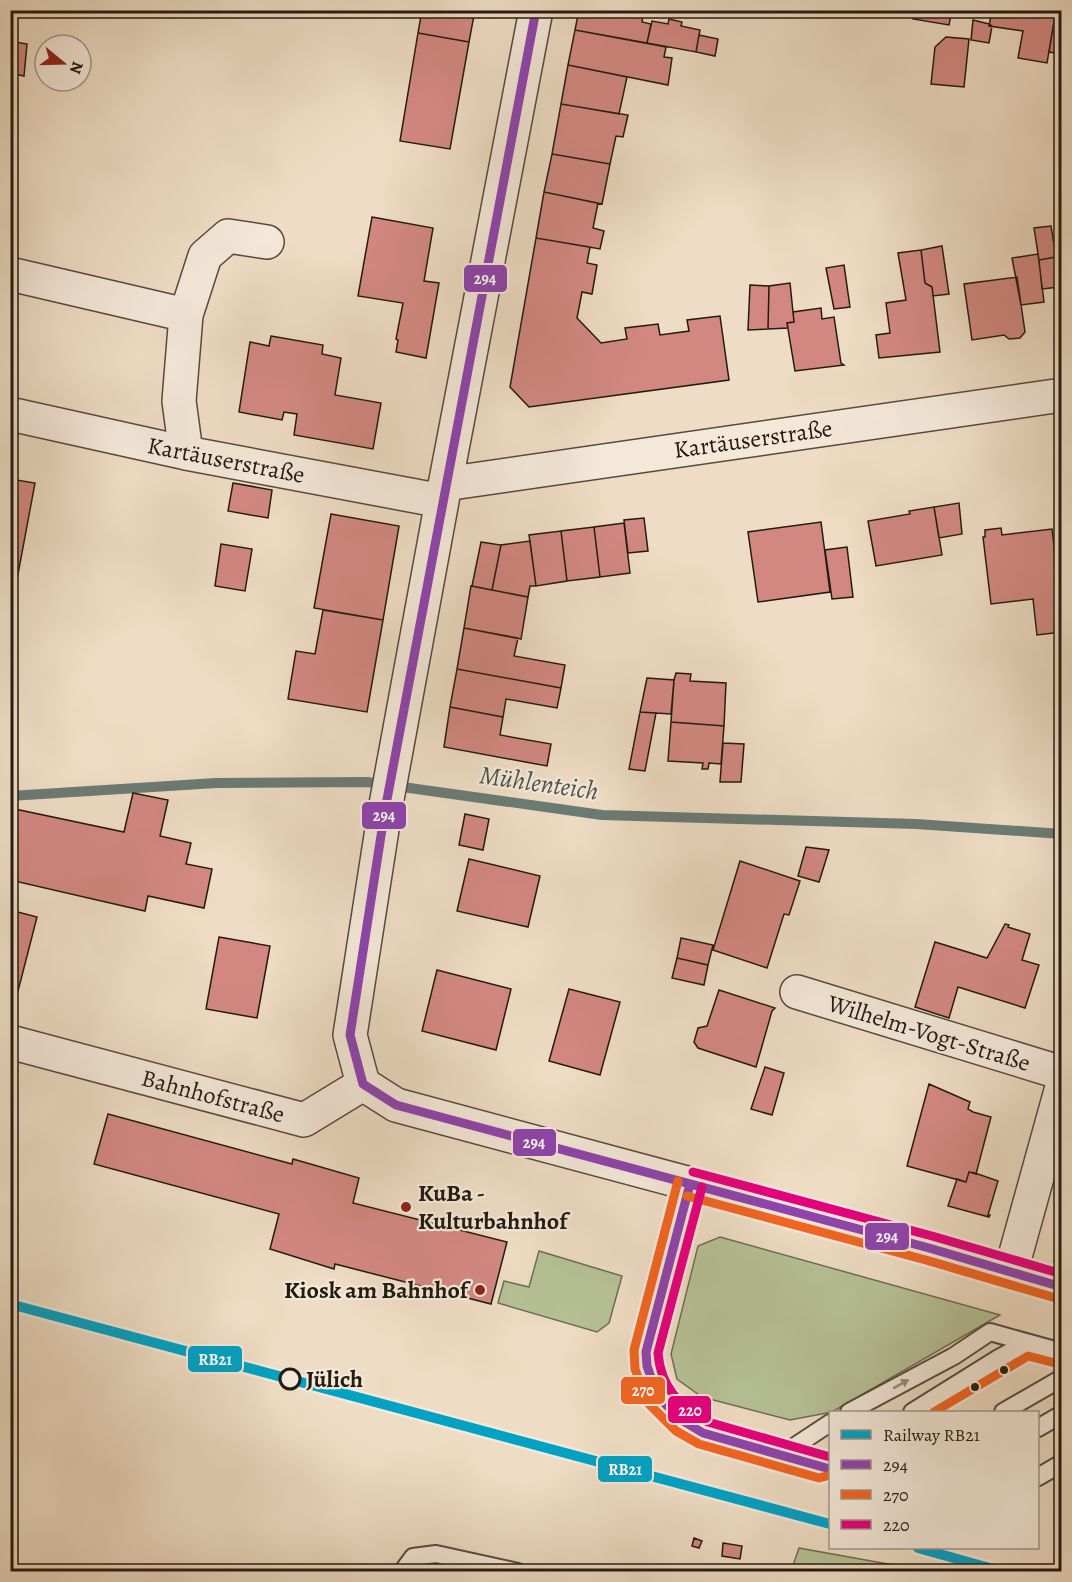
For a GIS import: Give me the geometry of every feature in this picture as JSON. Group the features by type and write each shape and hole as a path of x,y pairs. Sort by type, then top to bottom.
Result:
{"street":[{"path":"536,10 443,492 385,810 350,1035 363,1084 396,1105 1062,1287"},
{"path":"186,453 179,401 186,315 205,256 228,236 267,242"},
{"path":"10,274 186,315"},
{"name":"Kartäuserstraße","path":"10,414 186,453 443,492 1062,395"},
{"name":"Wilhelm-Vogt-Straße","path":"797,992 1062,1073"},
{"name":"Bahnhofstraße","path":"10,1042 304,1120 363,1084"},
{"path":"1011,1272 1062,1087"}],"lane":[{"path":"690,1184 646,1352 647,1366 658,1397 682,1421 704,1433 780,1456 828,1465"},
{"path":"853,1411 954,1356 990,1332 1062,1352"},
{"path":"915,1411 1026,1342"},
{"path":"1006,1411 1062,1378"},
{"path":"1039,1427 1062,1414"},
{"path":"780,1456 829,1424"},
{"path":"1039,1476 1062,1463"},
{"path":"402,1572 413,1557 436,1554 518,1572"}],"green space":[{"path":"720,1237 1000,1315 834,1411 790,1420 702,1397 677,1379 671,1354 698,1246"},
{"path":"539,1251 622,1276 609,1323 597,1332 498,1303 504,1281 529,1287"},
{"path":"799,1548 927,1571 791,1571"},
{"path":"433,1565 455,1570 415,1571 422,1566"}],"building":[{"path":"422,10 475,10 469,42 418,33"},
{"path":"579,10 644,10 642,22 651,24 647,43 575,30"},
{"path":"914,10 952,10 949,25 913,19"},
{"path":"992,10 1056,10 1047,63 1018,58 1023,31 989,26"},
{"path":"1056,10 1062,10 1062,54 1049,52"},
{"path":"669,19 682,22 681,26 700,30 696,52 647,43 652,21 668,24"},
{"path":"973,20 992,26 989,43 971,40"},
{"path":"575,30 666,47 664,57 672,58 668,85 568,65"},
{"path":"418,33 469,42 450,149 400,141"},
{"path":"699,35 718,39 715,56 696,52"},
{"path":"946,37 969,39 964,87 931,84 935,47"},
{"path":"10,41 27,44 24,76 10,73"},
{"path":"568,65 627,77 619,114 561,104"},
{"path":"561,104 628,115 623,137 616,136 610,164 552,154"},
{"path":"552,154 610,164 602,204 544,192"},
{"path":"544,192 598,203 593,228 604,231 600,249 536,238"},
{"path":"372,217 433,228 424,281 439,283 426,358 396,352 398,340 396,339 403,303 358,296"},
{"path":"1051,226 1056,257 1039,260 1034,228"},
{"path":"536,238 590,247 587,263 597,265 592,294 582,292 577,318 601,343 627,339 625,328 658,324 660,335 689,331 687,320 720,316 729,380 529,407 510,387"},
{"path":"942,246 949,294 933,296 932,287 925,283 921,250"},
{"path":"921,250 925,283 932,287 940,352 879,358 876,335 890,333 886,303 906,300 898,253"},
{"path":"1038,254 1044,302 1021,305 1012,258"},
{"path":"1056,257 1059,287 1042,289 1039,260"},
{"path":"844,265 850,307 834,309 826,268"},
{"path":"1057,273 1062,273 1062,307 1059,287"},
{"path":"1017,277 1025,332 1020,338 1009,339 1004,335 972,340 964,284"},
{"path":"790,283 794,322 787,323 788,328 768,329 769,286"},
{"path":"750,285 769,286 768,329 748,330"},
{"path":"821,308 822,319 834,317 841,363 844,365 795,371 787,323 794,322 793,312"},
{"path":"271,336 323,345 322,354 341,358 335,395 381,403 373,449 294,435 297,414 284,412 282,420 239,412 250,342 269,346"},
{"path":"10,479 35,483 10,617"},
{"path":"233,483 272,490 268,518 228,511"},
{"path":"959,503 962,534 939,538 934,507"},
{"path":"934,507 942,555 876,566 868,521 910,514 909,511"},
{"path":"331,514 399,526 383,620 314,608"},
{"path":"644,518 648,551 628,553 624,520"},
{"path":"821,522 830,592 758,602 748,532"},
{"path":"624,523 630,573 600,577 594,527"},
{"path":"594,527 600,577 567,581 561,531"},
{"path":"1001,528 1002,535 1052,529 1057,571 1062,571 1062,632 1037,635 1033,599 991,604 983,537 985,537 985,530"},
{"path":"561,531 567,581 536,586 529,535"},
{"path":"530,541 536,586 530,586 528,597 492,590 501,545"},
{"path":"481,542 501,545 492,590 472,586"},
{"path":"221,544 252,549 245,591 215,586"},
{"path":"847,547 853,597 832,599 825,550"},
{"path":"471,586 528,597 521,639 464,628"},
{"path":"323,610 383,620 367,712 288,699 296,651 315,654"},
{"path":"464,628 518,638 514,656 565,665 561,688 457,669"},
{"path":"457,669 561,688 557,708 506,699 503,717 450,707"},
{"path":"676,673 691,674 690,681 726,683 724,726 671,722"},
{"path":"647,678 674,680 671,714 640,712"},
{"path":"450,707 503,717 500,735 551,744 547,766 444,747"},
{"path":"640,712 656,713 645,771 629,769"},
{"path":"671,722 724,726 721,764 709,763 708,769 702,769 703,763 668,761"},
{"path":"723,743 744,744 741,782 720,782"},
{"path":"133,793 168,800 160,836 191,843 186,864 212,869 204,908 148,896 145,911 10,880 10,808 124,832"},
{"path":"465,814 489,819 483,850 459,845"},
{"path":"806,847 829,850 819,882 798,876"},
{"path":"469,859 540,876 528,927 457,911"},
{"path":"740,861 800,881 789,915 784,914 767,968 713,950"},
{"path":"10,910 37,917 18,991 10,989"},
{"path":"1005,924 1030,934 1022,960 1039,965 1025,1008 958,987 949,1018 915,1007 935,942 987,958"},
{"path":"219,937 270,946 257,1018 206,1009"},
{"path":"681,938 713,945 708,965 677,958"},
{"path":"677,958 708,965 704,985 672,978"},
{"path":"437,970 511,989 496,1050 422,1031"},
{"path":"569,989 620,1002 600,1075 549,1061"},
{"path":"719,990 775,1008 772,1011 756,1067 698,1048 694,1042 698,1028 707,1026"},
{"path":"765,1067 784,1073 772,1115 751,1109"},
{"path":"929,1084 970,1102 968,1109 973,1112 991,1117 976,1174 969,1172 966,1182 907,1166"},
{"name":"KuBa - Kulturbahnhof","path":"108,1114 292,1164 293,1159 359,1178 353,1203 507,1242 491,1304 335,1264 334,1269 270,1249 279,1214 94,1164"},
{"path":"969,1172 998,1181 989,1217 948,1206 957,1179 966,1182"},
{"path":"694,1538 702,1541 699,1548 692,1546"},
{"path":"723,1543 742,1546 740,1559 722,1556"}],"waterway":[{"name":"Mühlenteich","path":"10,796 216,783 367,782 602,815 916,824 1062,834"}],"rail line":[{"name":"RB21","path":"10,1304 829,1524"},
{"name":"RB21","path":"922,1549 1004,1572"}],"transit line":[{"name":"294","path":"363,1084 350,1035 385,810 536,10"},
{"name":"294","path":"363,1084 396,1105 929,1248 1062,1287"},
{"name":"220","path":"693,1172 932,1236 1062,1274"},
{"name":"270","path":"678,1181 634,1350 635,1369 647,1402 676,1431 699,1444 819,1478 829,1475"},
{"name":"294","path":"690,1184 646,1352 647,1366 658,1397 683,1421 703,1433 829,1469"},
{"name":"220","path":"702,1187 658,1353 667,1386 680,1402 708,1422 829,1457"},
{"name":"270","path":"687,1196 926,1260 1059,1299"},
{"name":"270","path":"936,1411 1028,1356 1059,1364"}],"place":[{"name":"KuBa - Kulturbahnhof","path":"406,1207"},
{"name":"Kiosk am Bahnhof","path":"480,1290"},
{"name":"Jülich","path":"290,1379"}]}
